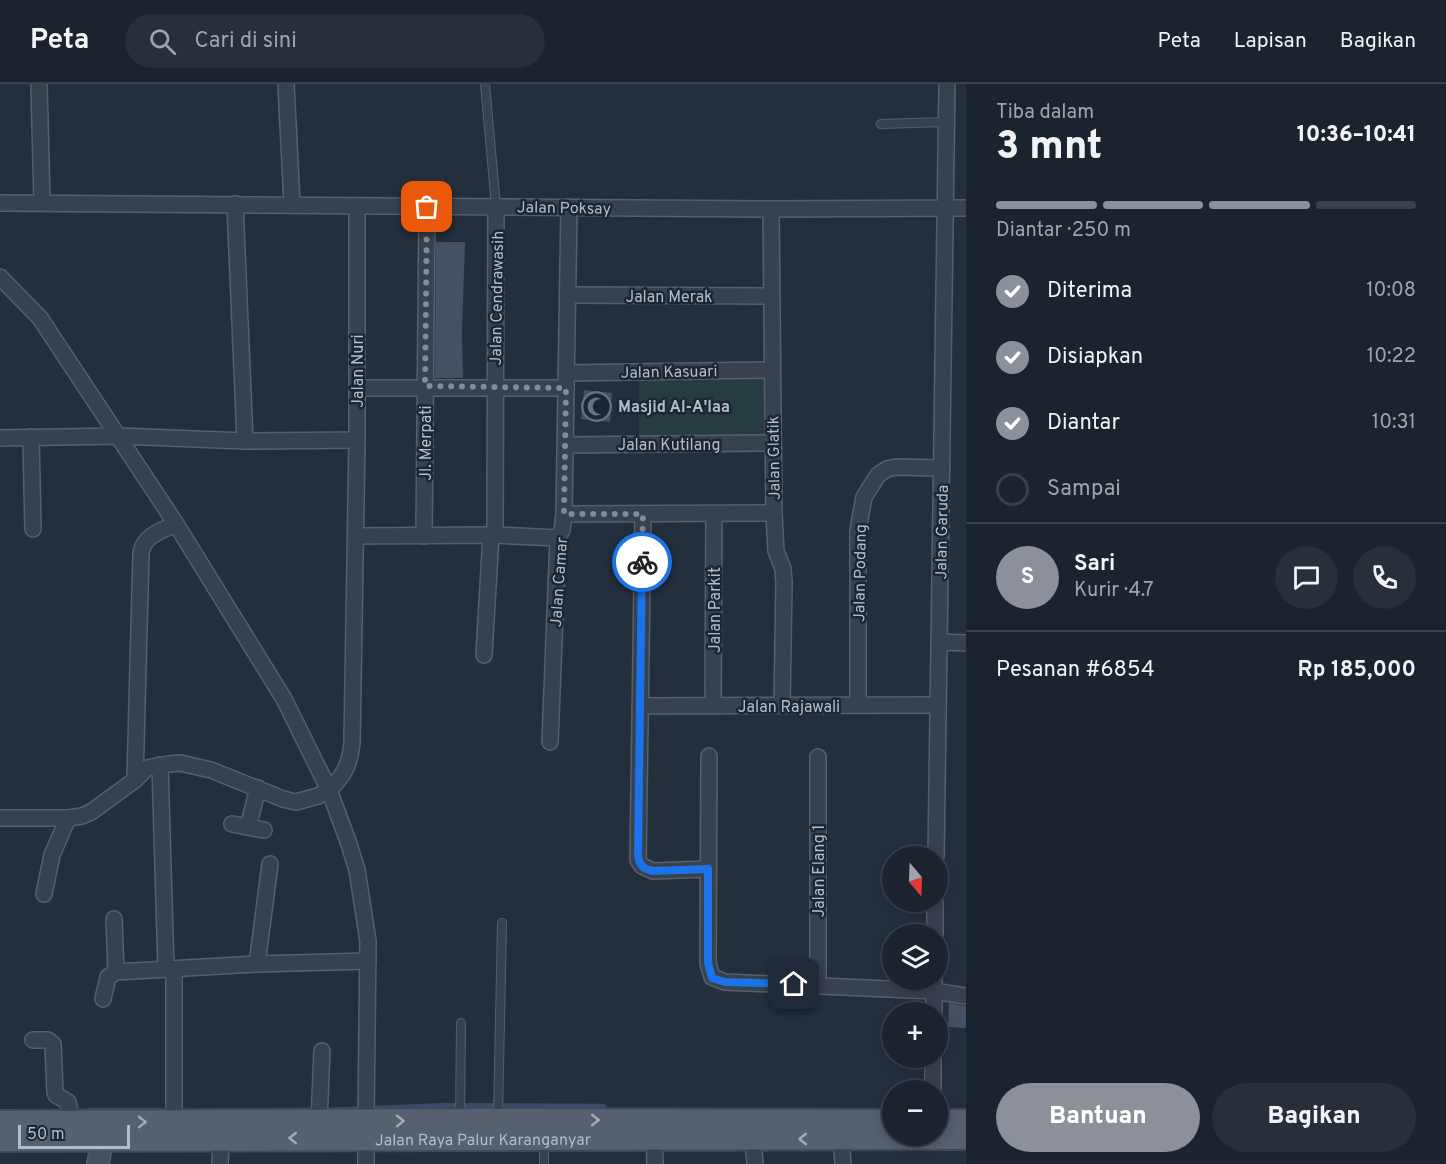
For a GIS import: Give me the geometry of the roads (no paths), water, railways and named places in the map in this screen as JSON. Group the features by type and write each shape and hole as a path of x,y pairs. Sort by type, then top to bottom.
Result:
{"main road":[{"name":"Jalan Raya Palur Karanganyar","path":"0,1140 104,1131 221,1139 319,1121 498,1109 544,1129"},
{"name":"Jalan Raya Palur Karanganyar","path":"0,1122 72,1122 104,1131 174,1113 319,1121"},
{"name":"Jalan Raya Palur Karanganyar","path":"366,1118 544,1129 654,1130 882,1121"},
{"name":"Jalan Raya Palur Karanganyar","path":"948,1128 966,1121"},
{"name":"Jalan Raya Palur Karanganyar","path":"654,1130 753,1139 882,1135"},
{"path":"98,1164 104,1131"},
{"name":"Jalan Raya Palur Karanganyar","path":"948,1134 966,1138"}],"street":[{"path":"39,84 42,202"},
{"path":"286,84 292,204"},
{"name":"Jalan Garuda","path":"936,846 947,84"},
{"name":"Jalan Poksay","path":"0,202 427,207 966,208"},
{"path":"235,204 245,441"},
{"name":"Jalan Nuri","path":"329,790 338,782 351,758 356,536 357,206"},
{"name":"Jalan Cendrawasih","path":"484,656 493,535 496,206"},
{"name":"Jl. Merpati","path":"424,536 427,207"},
{"name":"Jalan Camar","path":"550,742 558,538 562,530 564,514 569,207"},
{"name":"Jalan Glatik","path":"771,209 774,513 776,551 784,574 783,705"},
{"path":"0,277 40,318 176,524 284,699 329,790 357,870 368,941 366,1164"},
{"name":"Jalan Merak","path":"568,295 771,296"},
{"name":"Jalan Kasuari","path":"357,388 425,386 495,388 566,380 772,370"},
{"path":"0,438 119,436 245,441 357,440"},
{"path":"31,437 33,529"},
{"name":"Jalan Kutilang","path":"566,445 773,443"},
{"name":"Jalan Podang","path":"858,705 858,530 864,496 878,475 886,469 897,466 942,468"},
{"path":"564,514 774,513"},
{"path":"643,514 639,863 653,871 708,869"},
{"name":"Jalan Parkit","path":"713,706 714,514"},
{"path":"135,780 142,544 149,537 176,524"},
{"path":"356,536 493,535 558,538"},
{"path":"939,642 966,643"},
{"name":"Jalan Rajawali","path":"640,706 937,705"},
{"path":"708,756 708,963 712,978 725,982 882,985"},
{"name":"Jalan Elang 1","path":"818,757 818,985"},
{"path":"0,818 68,818 91,812 135,780 147,768 180,763 212,770 283,799 296,802 329,790"},
{"path":"160,765 174,1113"},
{"path":"248,827 258,788"},
{"path":"44,894 52,855 68,818"},
{"path":"232,824 264,830"},
{"path":"257,964 270,864"},
{"path":"114,919 116,972"},
{"path":"103,999 108,977 116,972 257,964 368,961"},
{"path":"948,990 966,996"},
{"path":"33,1040 48,1040 52,1044 55,1092 68,1102 72,1122"},
{"path":"319,1121 322,1051"},
{"path":"654,1130 655,1164"},
{"path":"841,1138 843,1164"},
{"path":"220,1164 221,1139"},
{"path":"753,1139 754,1164"}],"lane":[{"path":"486,84 496,206"},
{"path":"881,124 946,122"},
{"path":"498,1109 502,923"},
{"path":"460,1023 460,1110"},
{"path":"544,1129 544,1164"}],"waterway":[{"path":"328,1110 446,1105 604,1106"},
{"path":"89,1110 157,1110"}],"place":[{"name":"Masjid Al-A'laa","path":"597,406"}]}
